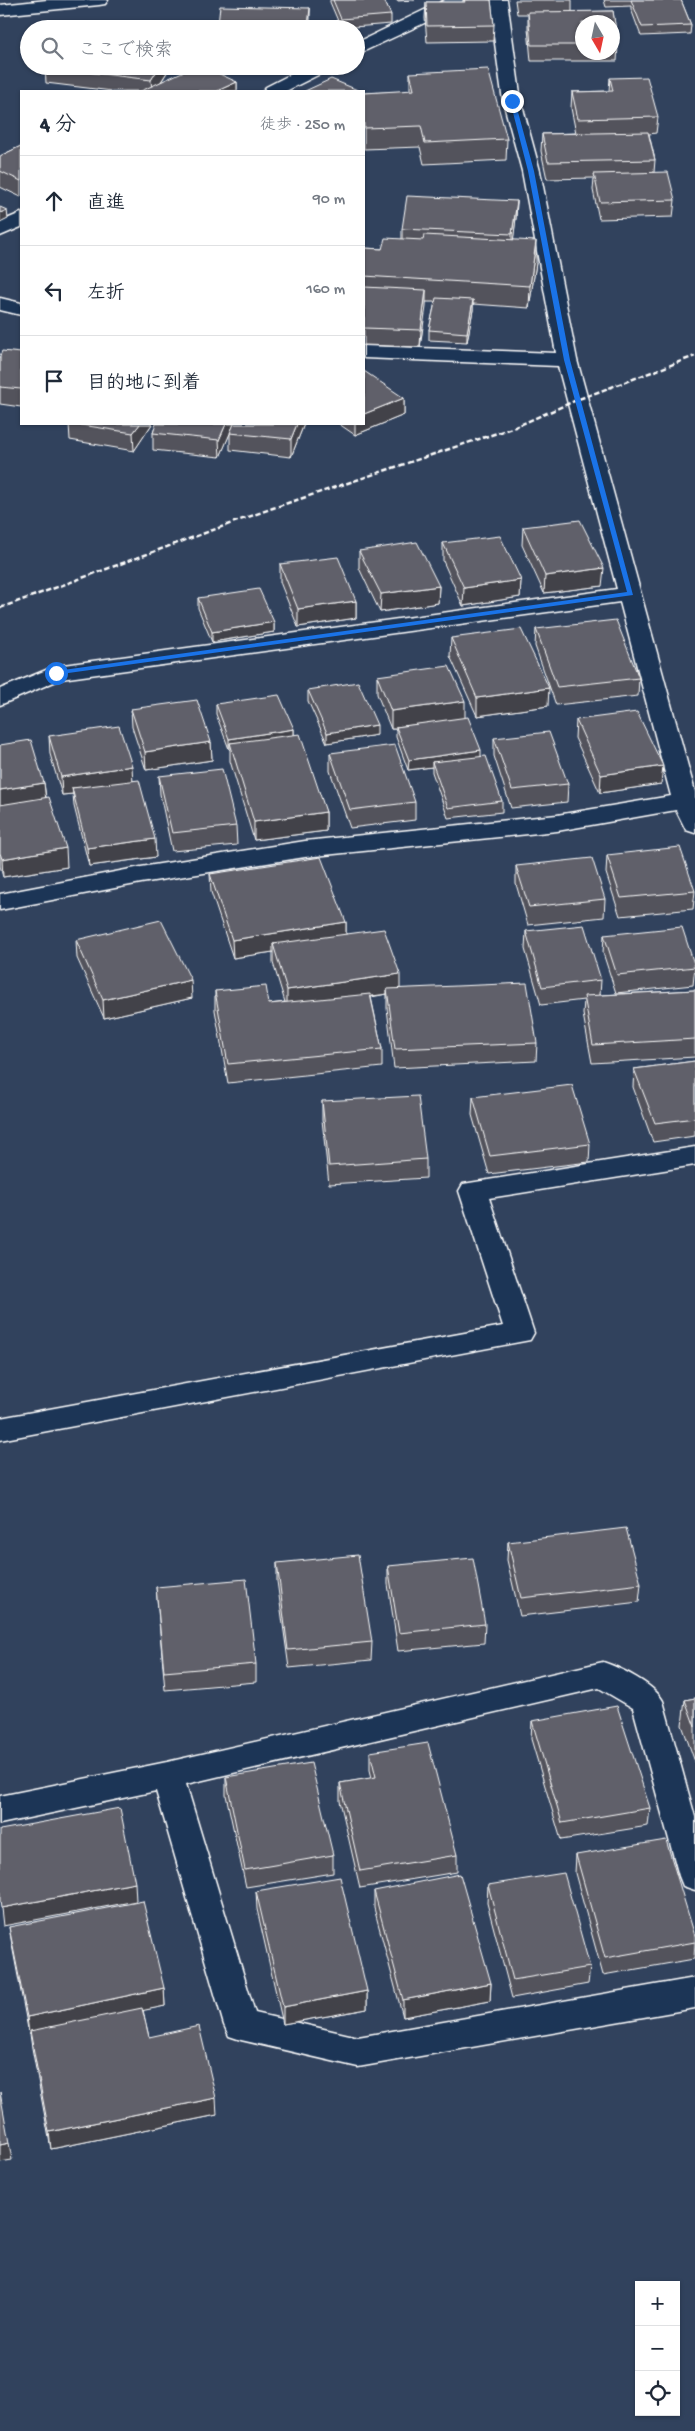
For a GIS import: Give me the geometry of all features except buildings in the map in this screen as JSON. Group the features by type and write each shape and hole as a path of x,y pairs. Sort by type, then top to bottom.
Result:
{"main road":[{"path":"0,10 99,0"},
{"path":"365,46 459,0"},
{"path":"498,0 512,101 531,171 567,360 630,594 690,800 695,825"},
{"path":"274,90 304,75"},
{"path":"0,230 20,220"},
{"path":"0,304 20,309"},
{"path":"365,352 567,360"},
{"path":"0,698 56,673 630,594"},
{"path":"0,902 141,875 305,849 557,822 690,800"},
{"path":"0,1429 520,1333 473,1191 695,1156"},
{"path":"0,1810 167,1775 603,1675 647,1701 695,1876"},
{"path":"167,1775 241,2025 358,2052 695,1992"}],"railway":[{"path":"0,608 273,508 515,427 579,399 695,356"}],"route":[{"path":"56,673 630,594 567,360 531,171 512,101"}]}
